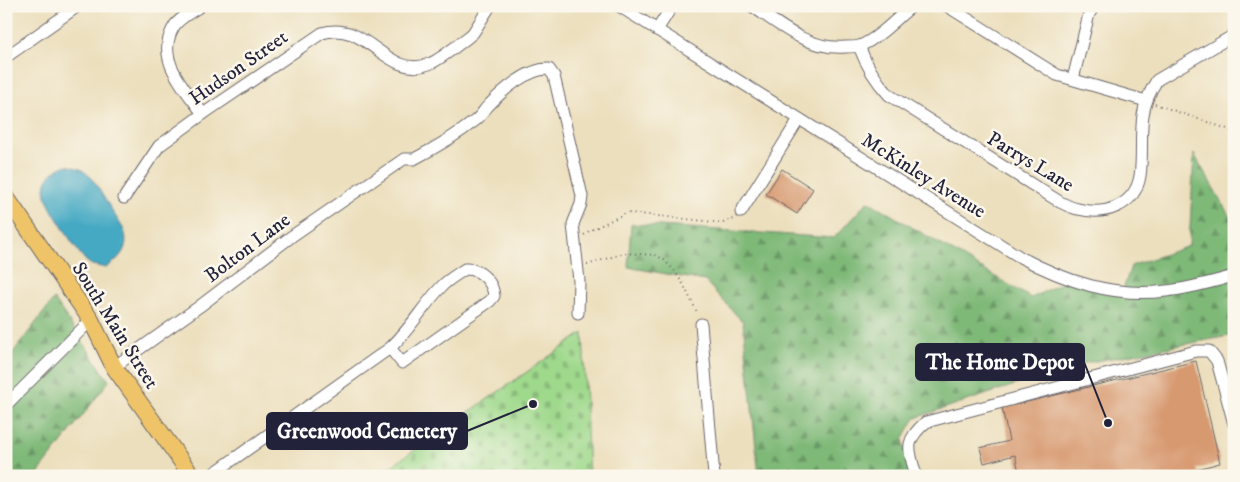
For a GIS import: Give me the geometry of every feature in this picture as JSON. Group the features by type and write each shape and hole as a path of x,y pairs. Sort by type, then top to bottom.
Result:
{"highway":[{"name":"South Main Street","path":"6,196 91,320 114,367 192,476"}],"street":[{"path":"6,57 78,6"},
{"path":"200,6 176,24 167,48 171,68 203,114"},
{"name":"McKinley Avenue","path":"619,6 1020,257 1065,278 1100,288 1130,293 1149,293 1181,289 1234,276"},
{"path":"657,30 672,6"},
{"path":"752,6 802,39 820,46 836,48 858,46 872,38 912,6"},
{"path":"947,6 1057,75 1146,101"},
{"path":"1073,79 1090,14 1094,6"},
{"name":"Hudson Street","path":"124,198 159,146 322,33 330,30 339,30 355,34 397,64 417,66 429,64 473,33 484,8"},
{"name":"Parrys Lane","path":"858,46 866,66 877,82 890,95 1060,202 1078,210 1098,211 1110,210 1123,204 1132,196 1138,186 1143,115 1146,101 1158,80 1234,34"},
{"name":"Bolton Lane","path":"114,367 200,306 292,236 404,159 414,159 463,129 478,118 496,97 528,73 541,68 549,68 554,76 582,196 573,224 575,248"},
{"path":"741,212 799,119"},
{"path":"575,248 579,281 578,313"},
{"path":"210,476 390,348 402,337 414,319 444,284 465,270 479,272 494,291 494,296 490,301 402,363 390,348"},
{"path":"6,405 91,320"},
{"path":"701,324 714,476"},
{"path":"916,476 909,446 914,433 926,422 1196,352 1209,351 1218,361 1234,424"}],"path":[{"path":"1146,101 1230,130 1234,135"},
{"path":"1234,175 1231,180 1234,184"},
{"path":"575,248 589,231 624,214 638,213 723,223 730,222 741,212"},
{"path":"578,268 624,253 655,255 669,264 679,277 696,308 701,324"}],"green space":[{"path":"1194,154 1234,224 1234,335 1075,365 915,418 903,439 910,476 759,476 743,322 705,281 628,267 631,224 834,238 868,201 1031,298 1068,280 1123,290 1131,266 1189,246"},
{"path":"54,299 109,381 36,476 6,476 6,358 8,359"},
{"path":"583,333 589,476 377,476"}],"water":[{"path":"67,165 81,169 92,178 124,230 126,242 123,252 106,268 92,265 86,261 71,241 48,201 46,185 49,177"}],"building":[{"path":"782,169 813,189 797,214 766,194"},
{"path":"1196,361 1220,463 1197,469 1199,476 1020,476 1015,455 984,463 980,448 1009,441 1002,408"}],"place":[{"name":"Greenwood Cemetery","path":"533,404"},
{"name":"The Home Depot","path":"1108,423"}]}
